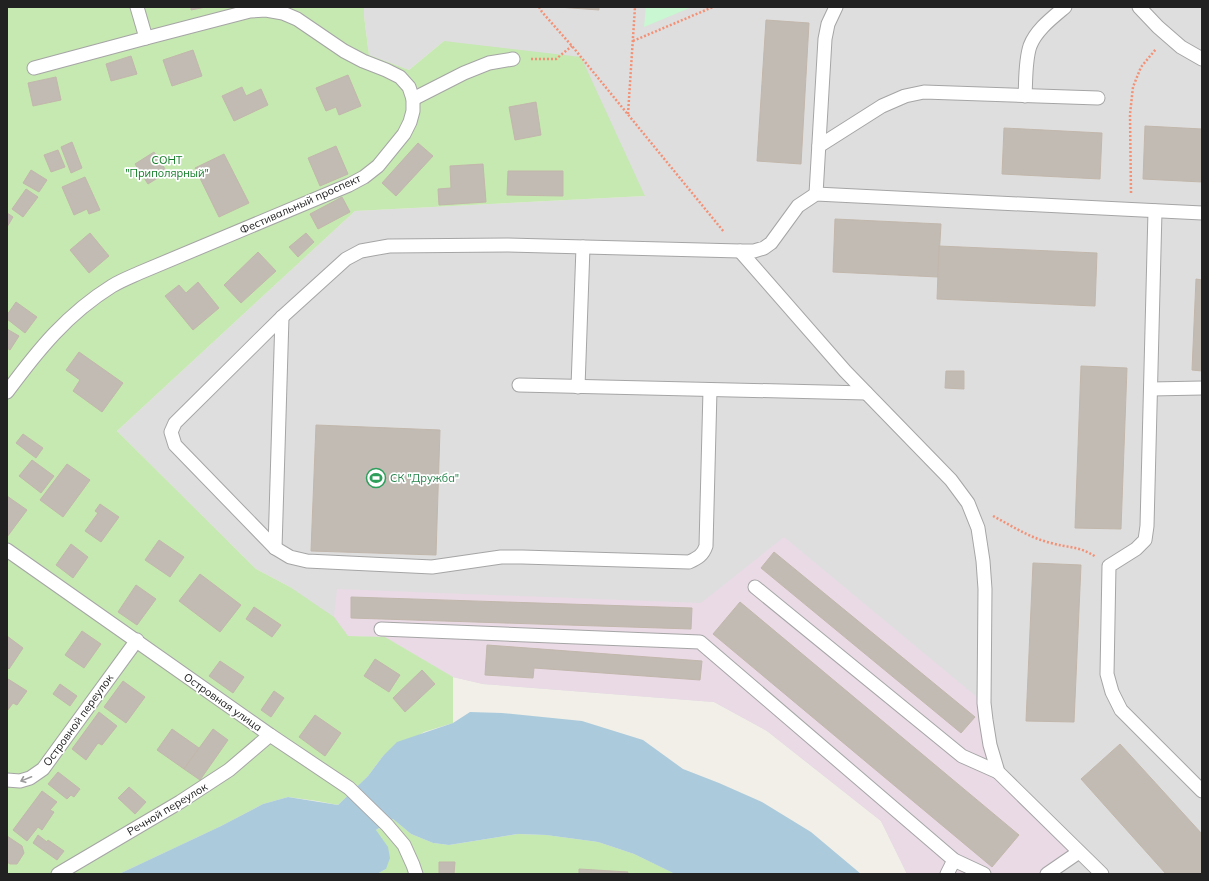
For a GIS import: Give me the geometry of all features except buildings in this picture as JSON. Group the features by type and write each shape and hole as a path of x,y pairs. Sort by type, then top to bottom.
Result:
{"lane":[{"path":"136,7 146,38"},
{"path":"816,194 825,39 828,24 836,7"},
{"path":"1025,96 1030,45 1039,31 1065,7"},
{"path":"1139,7 1158,27 1181,47 1202,59"},
{"path":"34,68 146,38 250,12 266,10 283,13 297,19 344,51 400,77 409,87 413,99 489,63 513,59"},
{"path":"819,146 882,106 905,96 924,92 1098,98"},
{"name":"Фестивальный проспект","path":"7,392 46,342 71,316 90,300 113,285 349,185 364,177 378,166 404,134 410,122 413,111 413,99"},
{"path":"710,390 706,546 703,554 697,559 689,562 501,557 432,567 307,561 290,557 275,548 175,445 171,432 175,423 282,317 346,259 361,251 389,246 507,245 740,251 754,250 764,248 771,242 798,206 816,194 1202,213"},
{"path":"1155,210 1148,526 1145,540 1136,549 1109,566 1107,674 1112,692 1121,710 1202,790"},
{"path":"578,387 583,247"},
{"path":"740,251 845,371 951,480 968,503 978,528 983,561 985,589 984,703 990,745 998,772"},
{"path":"275,548 282,317"},
{"path":"519,386 866,393"},
{"path":"1151,389 1202,388"},
{"name":"Островная улица","path":"7,550 270,735 349,788 387,825 404,845 416,874"},
{"path":"755,587 962,756 998,772 1102,874"},
{"path":"381,629 700,642 954,860 984,874"},
{"name":"Островной переулок","path":"7,780 20,781 30,778 43,769 137,640"},
{"name":"Речной переулок","path":"58,874 180,802 229,770 270,735"},
{"path":"1047,874 1079,852"},
{"path":"947,874 954,860"}],"path":[{"path":"540,7 542,12 572,46 740,251"},
{"path":"628,115 635,7"},
{"path":"633,41 713,7"},
{"path":"1131,209 1130,114 1133,87 1141,67 1168,36"},
{"path":"513,59 556,59 572,46"},
{"path":"968,503 1033,537 1051,543 1079,548 1088,552 1109,566"}],"shaded area":[{"path":"364,7 1202,7 1202,874 907,874 881,821 767,731 714,702 483,684 453,677 385,637 348,636 290,587 256,569 117,431 355,211 645,196 444,41 409,70 369,55"},
{"path":"784,537 984,703 998,772 1079,852 1047,874 907,874 881,821 767,731 714,702 483,684 453,677 385,637 348,636 334,617 337,589 701,603"}],"green space":[{"name":"СОНТ \"Приполярный\"","path":"7,7 364,7 369,55 409,70 444,41 581,57 645,196 355,211 117,431 256,569 290,587 334,617 348,636 385,637 453,677 453,723 424,732 383,756 368,776 338,805 288,797 263,804 221,826 119,874 7,874"},
{"path":"646,7 692,7 644,27"},
{"path":"393,819 411,834 433,843 449,845 518,834 546,835 598,842 634,854 675,874 377,874 386,869 376,830"}],"water":[{"path":"470,712 502,713 582,721 643,740 683,769 762,802 811,832 861,874 675,874 634,854 598,842 546,835 518,834 449,845 433,843 411,834 393,819 376,830 388,847 390,858 386,869 377,874 119,874 221,826 263,804 288,797 338,805 368,776 383,756 397,742 453,723"}],"place":[{"name":"СК \"Дружба\"","path":"376,478"}]}
